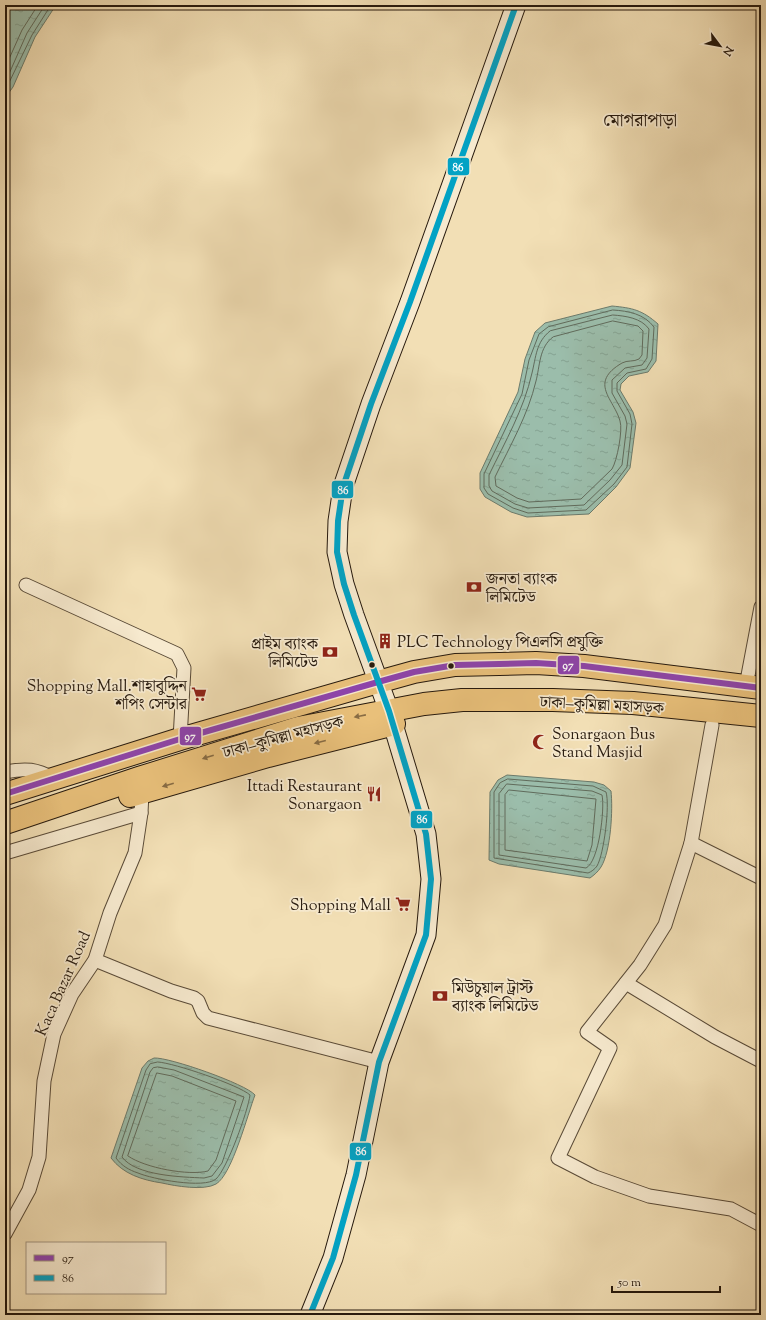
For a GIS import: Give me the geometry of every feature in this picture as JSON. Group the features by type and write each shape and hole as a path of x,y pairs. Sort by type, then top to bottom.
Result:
{"highway":[{"name":"ঢাকা–কুমিল্লা মহাসড়ক","path":"5,794 180,739 378,682 414,672 455,665 536,663 584,666 753,687"},
{"name":"ঢাকা–কুমিল্লা মহাসড়ক","path":"5,823 139,778 298,728 391,717 424,704 462,700 553,700 633,703 761,716"},
{"path":"5,828 142,803 268,756 391,717 455,713 556,712 623,715 761,730"}],"main road":[{"path":"310,1315 333,1258 356,1175 379,1062 426,935 431,878 426,834 391,717 354,615 337,552 338,521 343,486 371,404 410,302 516,5"}],"street":[{"path":"26,585 177,654 184,668 180,739"},
{"path":"753,687 761,607"},
{"path":"712,725 691,843 665,925 640,965 587,1032 610,1048 558,1158 595,1177 649,1196 731,1209 761,1225"},
{"path":"5,772 24,768 37,770 56,779"},
{"path":"5,853 142,803"},
{"name":"Kaca Bazar Road","path":"5,1234 30,1190 39,1157 44,1081 54,1034 72,994 95,960 110,913 135,853 142,803"},
{"path":"691,843 761,878"},
{"path":"95,960 171,991 194,998 198,1001 203,1013 208,1018 379,1062"},
{"path":"626,983 715,1037 761,1061"}],"water":[{"path":"5,5 56,5 35,37 13,87 5,98"},
{"path":"612,306 637,310 658,324 656,361 648,372 629,376 621,384 620,390 633,412 636,423 630,468 616,487 589,514 527,517 511,512 485,497 480,489 480,473 518,392 525,359 535,332 545,323"},
{"path":"507,775 594,782 604,785 611,791 612,808 609,841 604,860 596,873 590,878 499,864 489,860 490,792 498,780"},
{"path":"154,1058 175,1062 207,1072 238,1084 255,1095 234,1157 222,1178 216,1184 197,1188 147,1180 127,1172 116,1164 111,1158 142,1068 148,1061"}],"transit line":[{"name":"86","path":"310,1315 333,1258 356,1175 379,1062 426,935 431,879 426,834 389,711 344,584 337,552 338,521 343,487 371,404 410,302 516,5"},
{"name":"97","path":"5,794 180,739 378,682 414,672 455,665 536,663 584,666 761,688"}],"place":[{"name":"জনতা ব্যাংক লিমিটেড","path":"474,587"},
{"name":"PLC Technology পিএলসি প্রযুক্তি","path":"385,641"},
{"name":"প্রাইম ব্যাংক লিমিটেড","path":"330,652"},
{"name":"Shopping Mall.শাহাবুদ্দিন শপিং সেন্টার","path":"199,694"},
{"name":"Sonargaon Bus Stand Masjid","path":"540,742"},
{"name":"Ittadi Restaurant Sonargaon","path":"374,794"},
{"name":"Shopping Mall","path":"403,904"},
{"name":"মিউচুয়াল ট্রাস্ট ব্যাংক লিমিটেড","path":"440,996"}],"district":[{"name":"মোগরাপাড়া","path":"640,120"}]}
